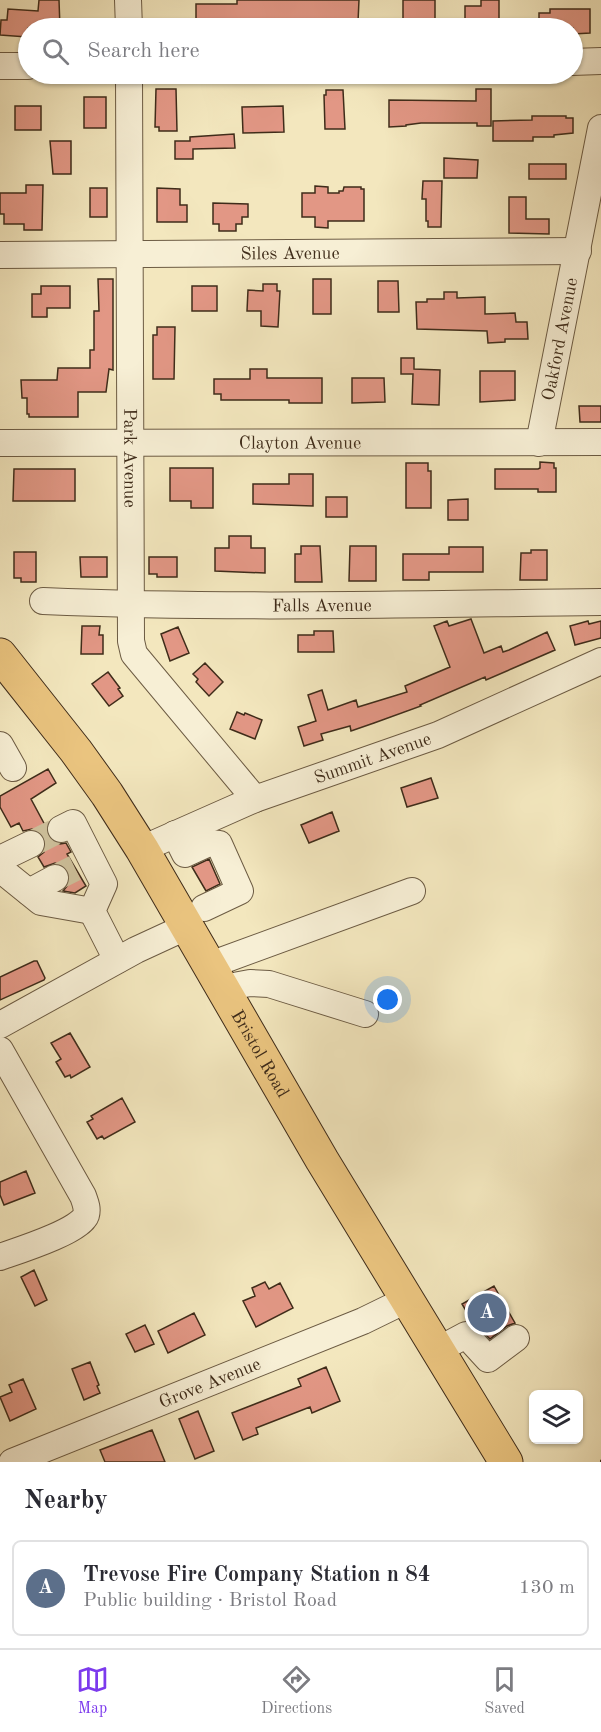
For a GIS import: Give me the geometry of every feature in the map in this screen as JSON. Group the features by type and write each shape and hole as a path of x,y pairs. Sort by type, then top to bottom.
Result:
{"main road":[{"name":"Bristol Road","path":"0,655 76,752 107,794 142,849 196,917 217,976 322,1160 506,1462"}],"street":[{"path":"128,0 129,18"},
{"path":"583,62 601,61"},
{"path":"0,66 18,66"},
{"name":"Park Avenue","path":"129,84 131,641 134,654 255,799"},
{"name":"Oakford Avenue","path":"539,443 601,128"},
{"name":"Siles Avenue","path":"0,255 578,251"},
{"name":"Clayton Avenue","path":"0,443 601,442"},
{"name":"Falls Avenue","path":"43,601 132,605 601,602"},
{"name":"Summit Avenue","path":"142,849 255,799 438,735 601,661"},
{"path":"0,745 13,768"},
{"path":"61,829 73,824 74,868"},
{"path":"0,1025 240,891 219,844 209,843 185,854 175,834"},
{"path":"0,859 31,844"},
{"path":"29,892 74,868"},
{"path":"74,868 104,884 92,911"},
{"path":"0,869 41,902 92,911"},
{"path":"217,976 412,891"},
{"path":"92,911 117,960"},
{"path":"217,976 250,983 269,984 365,1014"},
{"path":"0,1050 87,1206 86,1215 73,1227 52,1238 0,1257"},
{"name":"Grove Avenue","path":"12,1462 363,1321 406,1300"},
{"path":"438,1350 466,1335 488,1359 516,1338"}],"building":[{"path":"39,0 59,0 60,18 18,18 18,36 0,35 1,20 7,20 8,9 38,11"},
{"path":"237,0 359,0 358,18 196,18 196,4 237,4"},
{"path":"403,0 435,0 435,18 403,18"},
{"path":"481,0 499,0 499,18 465,18 465,6 481,6"},
{"path":"550,9 590,9 590,33 583,33 583,18 539,18 539,13 550,13"},
{"path":"156,89 176,89 177,131 159,131 159,127 155,127"},
{"path":"476,89 491,89 491,126 477,126 477,123 421,123 389,127 389,100 476,101"},
{"path":"326,90 343,90 345,129 325,129 324,95 326,95"},
{"path":"84,97 106,97 106,128 84,128"},
{"path":"15,106 41,106 41,130 15,130"},
{"path":"283,106 284,132 243,133 242,107"},
{"path":"532,116 573,118 573,133 554,135 554,137 533,137 533,141 493,141 493,121 532,120"},
{"path":"234,134 235,148 193,149 193,159 175,159 175,141 190,141 190,137"},
{"path":"50,141 71,141 71,174 53,174"},
{"path":"444,158 478,160 477,178 444,178"},
{"path":"529,164 566,164 566,179 529,179"},
{"path":"423,181 442,181 441,227 428,227 426,199 422,199"},
{"path":"26,185 43,185 42,230 24,230 24,224 4,224 4,214 0,214 0,193 26,193"},
{"path":"315,186 328,187 328,193 339,193 344,187 364,189 364,221 328,221 328,228 315,227 315,217 302,217 302,193 315,193"},
{"path":"90,188 107,188 107,217 90,217"},
{"path":"157,188 180,189 180,205 187,205 187,222 157,222"},
{"path":"509,197 526,197 526,219 549,219 549,234 509,233"},
{"path":"213,203 248,204 248,217 242,217 242,224 236,224 236,231 219,231 219,224 213,224"},
{"path":"98,279 113,279 113,370 109,369 106,392 78,392 78,417 29,417 27,398 22,398 21,380 57,380 58,368 90,368 90,350 94,350 94,311 99,311"},
{"path":"313,279 331,279 331,314 313,314"},
{"path":"378,281 398,281 399,312 378,312"},
{"path":"263,284 277,284 277,291 280,291 278,327 261,326 261,311 247,311 248,290 263,291"},
{"path":"41,286 70,286 70,308 47,308 47,317 32,317 32,294 41,294"},
{"path":"192,286 217,286 217,311 192,311"},
{"path":"444,292 457,292 457,298 485,297 485,314 515,313 516,322 527,322 528,339 505,339 505,342 488,343 487,331 417,329 416,302 427,302 427,299 444,299"},
{"path":"157,327 175,327 174,379 153,379 153,335 157,335"},
{"path":"401,358 414,358 414,369 440,370 439,405 412,404 413,374 401,374"},
{"path":"250,369 267,369 267,378 322,378 322,403 289,403 289,400 221,400 221,394 214,394 214,379 250,379"},
{"path":"480,371 515,371 515,400 480,402"},
{"path":"352,378 384,378 385,402 352,403"},
{"path":"579,406 601,406 601,422 580,422"},
{"path":"540,462 554,463 556,492 538,492 538,489 495,489 495,469 538,469"},
{"path":"406,463 428,463 428,471 431,471 431,508 406,508"},
{"path":"170,468 213,468 213,508 191,508 191,501 170,501"},
{"path":"14,469 75,469 75,501 13,501"},
{"path":"289,474 313,474 313,506 253,504 253,484 289,484"},
{"path":"326,497 347,497 347,517 326,517"},
{"path":"468,499 468,520 448,520 448,500"},
{"path":"229,536 251,536 251,548 265,548 265,573 215,571 215,548 229,548"},
{"path":"301,546 320,546 322,582 295,582 295,554 301,554"},
{"path":"350,546 376,546 376,581 349,581"},
{"path":"449,547 483,547 483,572 429,572 429,580 403,580 403,554 449,554"},
{"path":"531,550 547,550 547,580 520,580 521,553 531,553"},
{"path":"14,552 36,552 36,582 21,582 21,578 14,578"},
{"path":"80,557 107,557 107,577 81,577"},
{"path":"149,557 177,557 177,577 157,577 157,574 149,574"},
{"path":"471,619 484,653 501,646 503,652 509,650 547,632 555,650 486,680 485,677 421,706 374,723 351,731 350,726 321,734 323,740 304,746 298,727 316,721 308,695 322,690 328,710 356,700 358,707 407,692 405,686 450,667 434,626 447,621 449,626"},
{"path":"588,621 589,624 601,621 601,638 575,645 570,626"},
{"path":"82,626 100,626 99,635 103,635 103,654 81,654"},
{"path":"178,627 189,653 170,661 161,634"},
{"path":"314,631 333,631 334,652 298,652 298,635 314,635"},
{"path":"205,663 223,682 209,696 196,682 198,679 193,674"},
{"path":"108,672 123,696 109,706 92,684"},
{"path":"237,712 262,720 255,739 230,729"},
{"path":"48,769 56,783 31,799 46,827 48,836 53,842 66,843 71,852 67,854 86,886 75,893 63,891 70,878 68,870 55,863 44,867 38,857 44,852 46,844 40,832 32,829 23,831 19,823 11,827 0,807 0,796"},
{"path":"431,778 438,798 407,807 401,788"},
{"path":"332,812 339,831 309,843 301,825"},
{"path":"209,859 220,884 206,891 192,867"},
{"path":"37,961 44,980 0,1000 0,977"},
{"path":"70,1033 90,1067 71,1078 70,1075 65,1077 56,1062 61,1059 51,1043"},
{"path":"122,1098 135,1122 104,1139 102,1136 97,1139 87,1122 93,1119 91,1116"},
{"path":"26,1171 35,1193 4,1205 0,1195 0,1182"},
{"path":"34,1270 47,1300 35,1306 21,1277"},
{"path":"265,1282 269,1289 280,1283 293,1308 256,1327 243,1301 255,1296 252,1288"},
{"path":"494,1286 515,1323 490,1339 472,1321 462,1304"},
{"path":"194,1313 205,1335 168,1353 158,1331"},
{"path":"145,1325 154,1344 135,1352 126,1334"},
{"path":"90,1362 100,1393 84,1400 72,1369"},
{"path":"326,1367 340,1401 312,1413 310,1407 256,1428 258,1434 243,1440 232,1413 301,1386 298,1379"},
{"path":"23,1379 36,1409 10,1421 0,1397 12,1392 9,1385"},
{"path":"198,1411 214,1451 195,1459 179,1419"},
{"path":"152,1430 165,1462 105,1462 100,1450"}],"tunnel":[{"path":"31,844 61,829"},
{"path":"55,878 75,868"}],"place":[{"name":"Trevose Fire Company Station n 84","path":"487,1313"}]}
